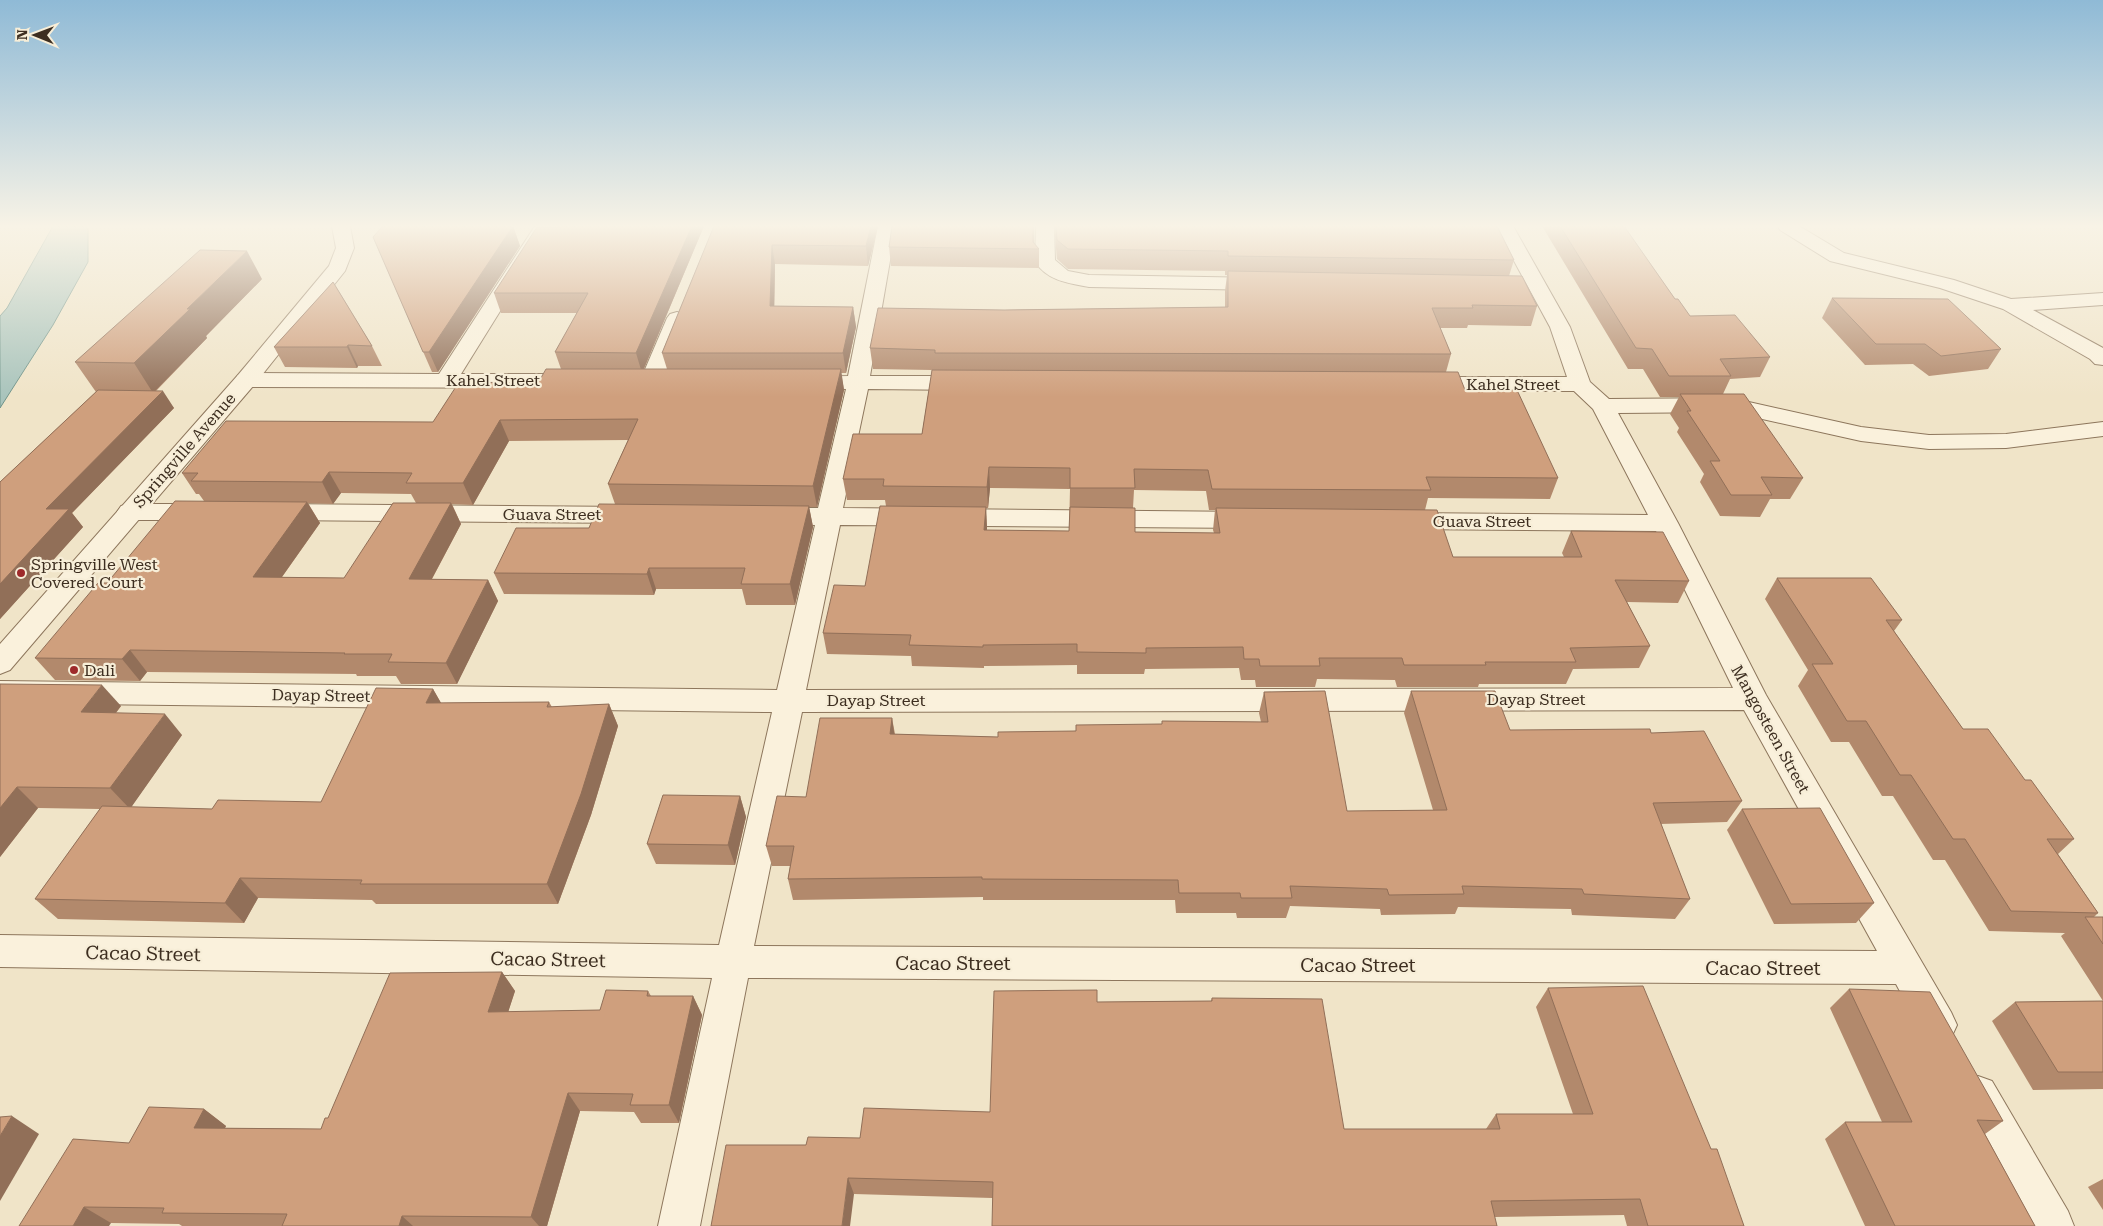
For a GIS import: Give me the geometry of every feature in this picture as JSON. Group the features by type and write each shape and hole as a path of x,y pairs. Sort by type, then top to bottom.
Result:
{"street":[{"name":"Springville Avenue","path":"0,663 246,380 325,283"},
{"path":"446,380 508,283"},
{"path":"680,1226 733,962 791,700 858,382 876,283"},
{"path":"1234,283 1285,284"},
{"name":"Mangosteen Street","path":"1528,283 1560,328 1580,384 1603,406 1665,523 1753,699 1950,1046"},
{"path":"1943,283 2010,306 2098,354 2103,359"},
{"path":"651,381 685,299"},
{"path":"2010,306 2103,299"},
{"name":"Kahel Street","path":"246,380 602,381"},
{"path":"789,382 986,383"},
{"name":"Kahel Street","path":"1402,384 1580,384"},
{"path":"1603,406 1731,405 1861,434 1929,442 2006,441 2103,429"},
{"path":"130,512 227,512"},
{"name":"Guava Street","path":"257,512 651,515"},
{"path":"750,516 1277,520"},
{"name":"Guava Street","path":"1376,520 1665,523"},
{"name":"Dayap Street","path":"0,692 791,700 1753,699"},
{"name":"Cacao Street","path":"0,951 733,962 1906,968"},
{"path":"1964,1072 2053,1226"}],"water":[{"path":"21,283 76,283 53,325 0,408 0,316 7,308"}],"building":[{"path":"163,283 214,283 134,363 75,362"},
{"path":"332,283 334,283 372,346 348,345 347,347 274,347"},
{"path":"393,283 475,283 429,352 423,352"},
{"path":"500,283 667,283 636,353 555,352 588,293 494,293"},
{"path":"691,283 771,283 770,306 853,307 843,353 662,353"},
{"path":"1228,283 1526,283 1537,306 1472,305 1473,308 1432,308 1451,354 935,353 935,350 870,348 878,308 1004,310 1228,307"},
{"path":"1596,283 1664,283 1690,316 1735,315 1770,357 1720,359 1731,376 1669,376 1652,349 1636,348"},
{"path":"1832,298 1948,299 2001,349 1941,356 1925,344 1876,344"},
{"path":"546,369 841,369 813,486 608,484 638,419 500,420 463,483 406,483 412,473 329,472 322,482 191,481 198,473 182,473 226,421 433,422 459,382 538,383"},
{"path":"932,370 1458,372 1465,390 1517,390 1558,478 1426,477 1431,490 1212,489 1208,470 1134,469 1135,488 1070,488 1070,468 989,467 987,487 883,486 884,479 843,479 853,434 922,434"},
{"path":"98,390 163,391 46,509 69,509 0,584 0,482"},
{"path":"1680,394 1744,394 1803,478 1761,477 1772,495 1731,495 1710,461 1720,461 1687,411 1691,411"},
{"path":"175,501 307,502 253,577 344,578 393,503 451,503 409,579 488,580 446,663 388,662 392,654 130,650 122,659 35,658 98,583 107,583"},
{"path":"599,504 809,506 790,584 741,584 745,568 649,568 647,574 494,573 516,528 589,528"},
{"path":"880,506 986,507 984,530 1069,531 1070,507 1135,508 1135,532 1220,533 1216,508 1437,510 1453,557 1582,557 1571,531 1663,532 1689,581 1615,580 1650,646 1570,648 1576,662 1485,662 1486,665 1404,665 1402,658 1319,658 1320,666 1260,666 1259,659 1244,659 1243,647 1146,648 1146,653 1077,652 1077,644 983,645 983,647 909,645 911,635 823,633 834,585 865,586"},
{"path":"1777,578 1871,578 1902,620 1886,620 1963,729 1988,729 2025,780 2031,780 2074,839 2047,839 2098,913 2011,911 1965,839 1953,839 1911,775 1900,775 1866,721 1847,721 1812,664 1833,664"},
{"path":"0,684 102,685 81,712 165,714 110,788 17,787 0,808"},
{"path":"376,688 433,689 426,703 549,702 547,707 609,704 581,794 547,884 360,884 362,880 240,878 225,903 35,899 102,806 212,809 218,800 321,802"},
{"path":"1325,691 1347,811 1447,810 1411,691 1495,691 1510,730 1650,729 1651,733 1704,731 1742,801 1653,803 1690,899 1584,894 1582,889 1462,886 1464,894 1389,895 1387,889 1290,886 1292,898 1241,898 1240,893 1179,893 1178,880 982,879 982,877 788,879 794,846 766,846 777,796 806,797 820,718 892,718 890,734 998,737 998,732 1076,731 1076,725 1162,724 1162,721 1268,722 1264,692"},
{"path":"663,795 740,796 728,845 647,844"},
{"path":"1820,808 1874,903 1791,904 1742,809"},
{"path":"2085,917 2103,917 2103,944"},
{"path":"502,972 488,1012 600,1010 606,990 648,991 647,996 693,996 669,1105 630,1105 633,1094 568,1093 531,1217 402,1216 399,1226 282,1226 287,1214 162,1213 164,1208 84,1207 73,1226 19,1226 73,1139 129,1143 149,1107 204,1109 194,1128 321,1129 325,1118 328,1118 390,973"},
{"path":"1643,986 1711,1149 1717,1149 1744,1226 1648,1226 1640,1199 1491,1201 1497,1226 992,1226 993,1182 848,1178 842,1226 711,1226 726,1145 806,1145 808,1137 860,1138 864,1108 990,1112 994,991 1097,990 1097,1002 1212,1001 1212,998 1322,999 1344,1129 1500,1129 1496,1114 1593,1114 1548,988"},
{"path":"1849,989 1930,992 2003,1121 1977,1120 2035,1226 1895,1226 1845,1122 1912,1122"},
{"path":"2103,1001 2103,1072 2058,1072 2015,1002"},
{"path":"12,1116 0,1136 0,1117"}],"place":[{"name":"Springville West Covered Court","path":"21,573"},
{"name":"Dali","path":"74,670"}]}
